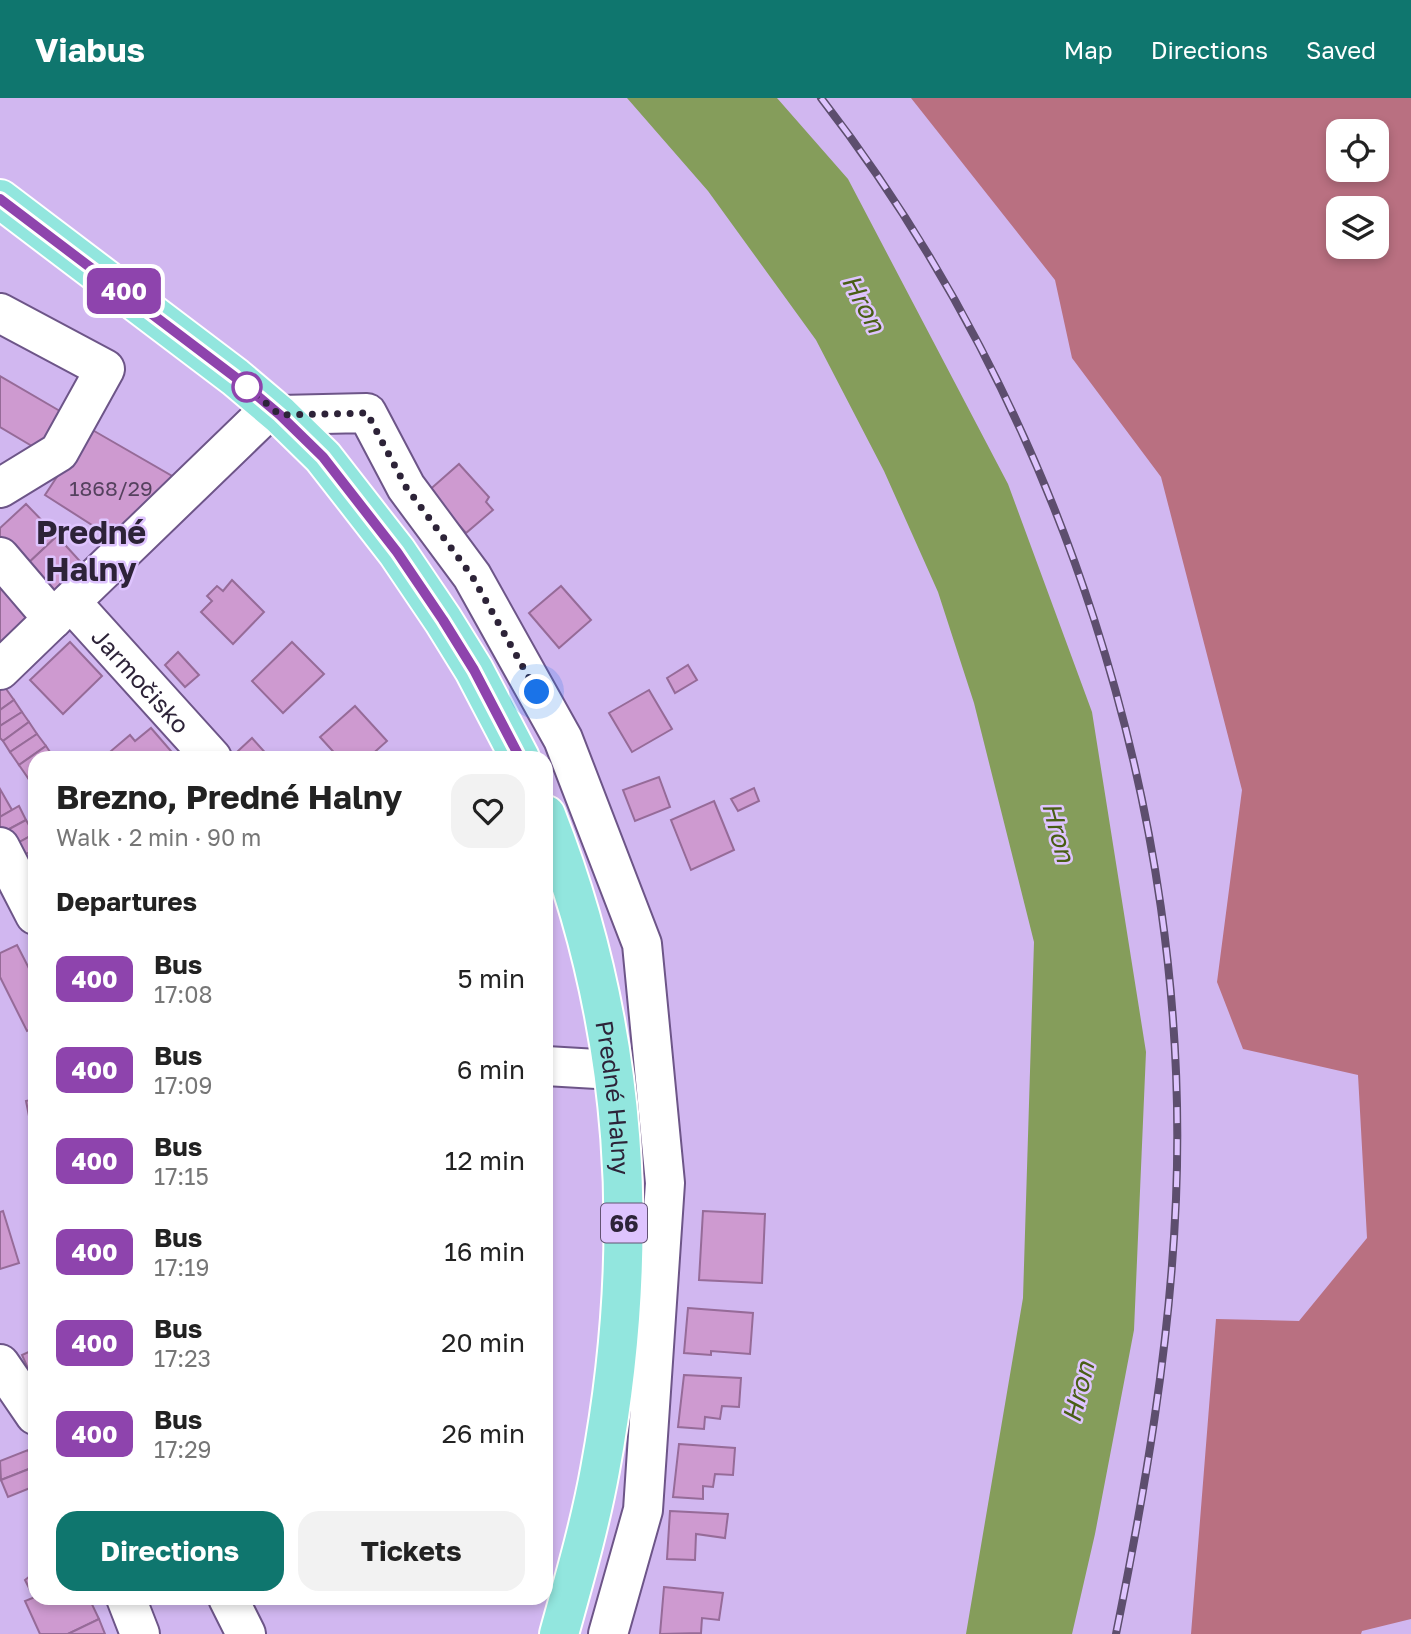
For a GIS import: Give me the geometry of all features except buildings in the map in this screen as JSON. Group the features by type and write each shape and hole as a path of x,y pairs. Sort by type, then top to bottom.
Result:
{"main road":[{"path":"0,199 179,332 276,412 323,457 397,552 474,670 516,751"},
{"name":"Predné Halny","path":"553,833 587,932 603,1003 614,1070 622,1159 624,1230 619,1334 600,1471 559,1634"}],"street":[{"path":"0,313 106,369 59,452 0,488"},
{"path":"0,670 276,412 367,413 406,487 472,576 563,739 642,944 665,1183 643,1510 608,1634"},
{"name":"Jarmočisko","path":"0,557 62,611 205,751"},
{"path":"0,847 28,901"},
{"path":"553,1066 614,1070"},
{"path":"0,1364 28,1405"},
{"path":"129,1605 140,1634"},
{"path":"232,1605 246,1634"}],"shaded area":[{"path":"911,98 1411,98 1411,1619 1362,1631 1361,1634 1191,1634 1216,1319 1299,1321 1367,1238 1358,1075 1243,1049 1217,982 1242,790 1161,477 1072,358 1055,280"}],"water":[{"name":"Hron","path":"627,98 777,98 848,179 1008,484 1092,712 1146,1052 1134,1330 1095,1534 1072,1634 966,1634 1023,1298 1034,942 974,703 938,592 884,471 816,340 708,191"}],"railway":[{"path":"821,98 905,218 979,345 1042,479 1094,618 1133,761 1161,906 1175,1053 1176,1199 1173,1254 1155,1418 1116,1634"}],"bus line":[{"name":"400","path":"0,199 179,332 280,415 323,457 397,552 443,620 474,670 517,751"}],"district":[{"name":"Predné Halny","path":"91,550"}],"route":[{"path":"247,387 280,415 367,413 406,487 472,576 537,692"}]}
